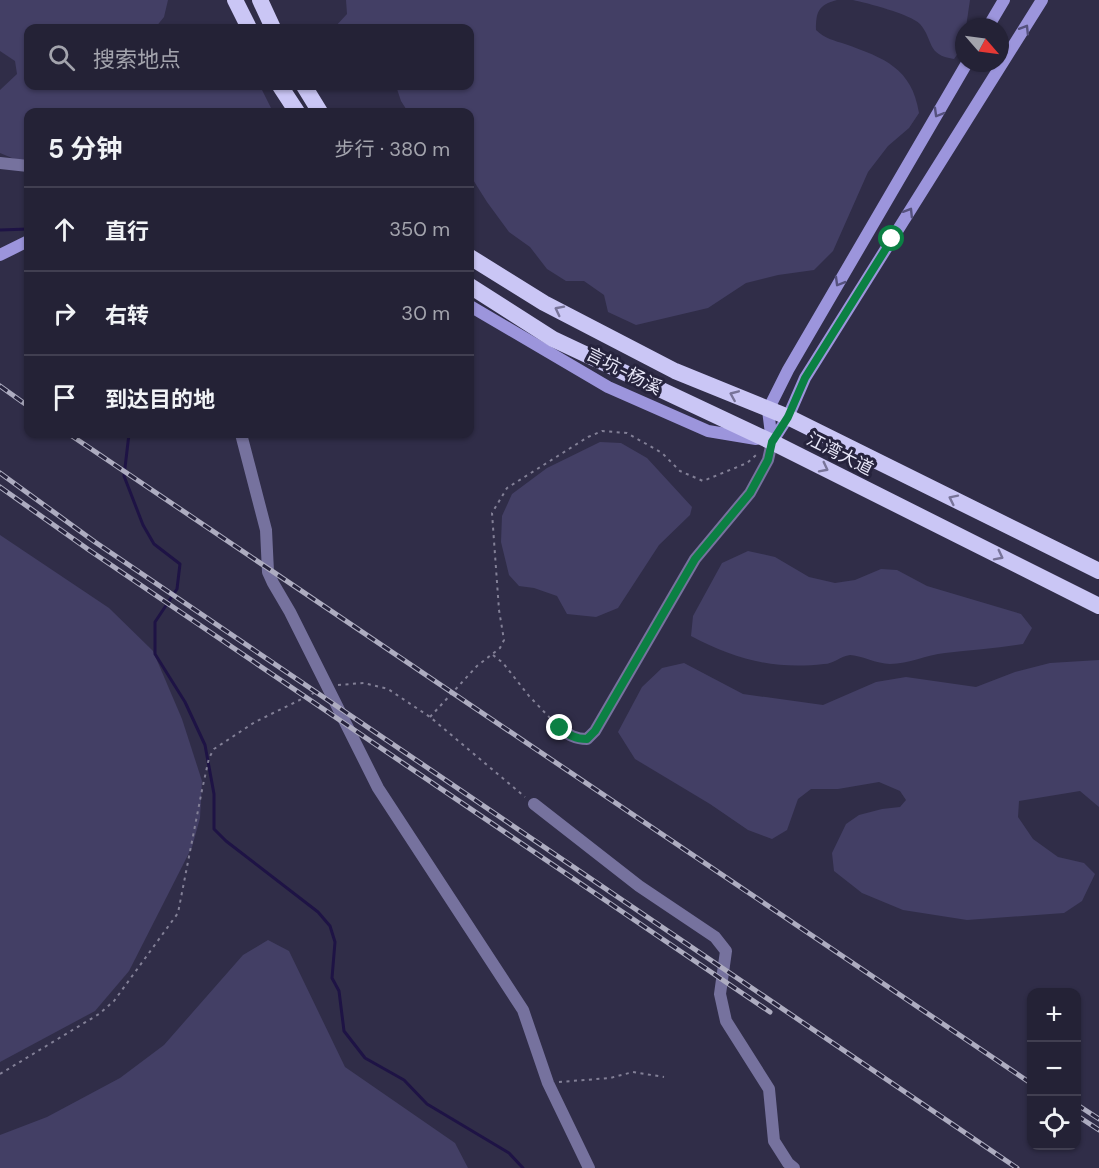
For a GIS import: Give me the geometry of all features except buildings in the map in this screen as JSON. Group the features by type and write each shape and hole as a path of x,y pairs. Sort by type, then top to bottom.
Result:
{"highway":[{"path":"235,0 247,24"},
{"path":"260,0 271,24"},
{"path":"283,90 294,108"},
{"path":"306,90 318,108"},
{"name":"江湾大道","path":"474,259 544,303 675,371 788,417 1099,571"},
{"name":"江湾大道","path":"474,289 553,339 772,442 1099,606"}],"main road":[{"path":"993,18 1004,0"},
{"path":"772,442 788,417 805,378 1042,0"},
{"path":"772,442 768,410 788,370 962,72"},
{"path":"0,255 24,243"},
{"name":"言坑-杨溪","path":"474,308 608,387 708,431 772,442"}],"street":[{"path":"0,163 24,166"},
{"path":"242,438 266,530 268,572 378,788 523,1010 548,1083 589,1168"},
{"path":"560,728 569,736 580,739 587,739 595,731 695,559 750,493 768,460 772,442"},
{"path":"534,804 639,885 715,937 726,951 720,994 726,1021 769,1089 774,1141 788,1163 794,1168"}],"path":[{"path":"430,717 477,666 500,648 504,640 494,558 492,513 507,488 588,437 602,431 627,433 662,453 680,471 703,481 747,463 772,442"},
{"path":"493,655 503,663 529,696 560,728"},
{"path":"0,1074 99,1014 114,1002 178,913 205,776 214,748 247,727 327,686 364,683 388,689 430,717 534,804"},
{"path":"548,1083 610,1078 633,1072 664,1077"}],"shaded area":[{"path":"0,0 168,0 164,17 158,24 24,24 24,90 262,90 271,108 24,108 24,162 19,161 0,153 0,90 17,74 15,61 0,51"},
{"path":"346,0 837,0 826,4 819,10 816,30 826,37 872,54 894,67 910,85 919,113 909,128 888,146 868,172 833,251 814,270 778,275 746,283 708,308 636,325 608,312 604,295 584,281 566,281 547,269 530,247 509,232 474,181 474,108 405,108 401,101 397,90 474,90 474,24 338,24 347,14"},
{"path":"853,0 970,0 967,18 955,18 954,59 945,57 935,50 920,24 915,20 888,9"},
{"path":"600,442 621,443 647,458 692,507 690,515 659,545 618,608 596,617 567,614 557,596 534,588 519,586 509,575 501,542 502,516 512,494 547,468"},
{"path":"0,535 109,608 153,651 182,719 202,781 200,818 192,847 129,971 95,1011 0,1062"},
{"path":"748,551 775,557 809,577 835,583 855,580 881,569 897,570 927,586 1021,614 1032,628 1023,644 938,654 897,664 885,664 850,655 827,664 806,665 771,664 739,657 691,636 693,616 722,563"},
{"path":"1099,660 1099,807 1080,791 1019,801 1018,817 1033,839 1058,857 1084,863 1095,874 1082,901 1064,913 967,920 903,910 862,893 834,871 832,853 846,824 859,815 900,807 906,800 900,791 879,782 838,789 811,789 798,799 787,830 772,839 748,830 635,759 618,732 642,687 662,668 684,663 743,694 823,705 876,682 906,677 976,687 1015,672 1050,663"},
{"path":"268,940 289,951 345,1067 455,1143 468,1168 0,1168 0,1135 47,1117 120,1078 164,1045 243,955"}],"waterway":[{"path":"0,230 24,229"},
{"path":"129,438 124,476 143,525 154,544 180,564 177,589 155,622 155,654 185,702 205,745 214,794 214,829 226,841 318,912 330,926 335,942 332,978 339,991 344,1031 365,1058 404,1080 427,1104 509,1153 523,1168"}],"railway":[{"path":"0,386 24,403"},
{"path":"75,438 1027,1081"},
{"path":"0,473 95,542 1017,1168"},
{"path":"0,487 89,550 770,1012"},
{"path":"1081,1107 1099,1119"},
{"path":"1081,1118 1099,1130"}],"route":[{"path":"560,728 569,736 580,739 587,739 595,731 695,559 750,493 768,460 772,442 788,417 805,378 892,239"}]}
